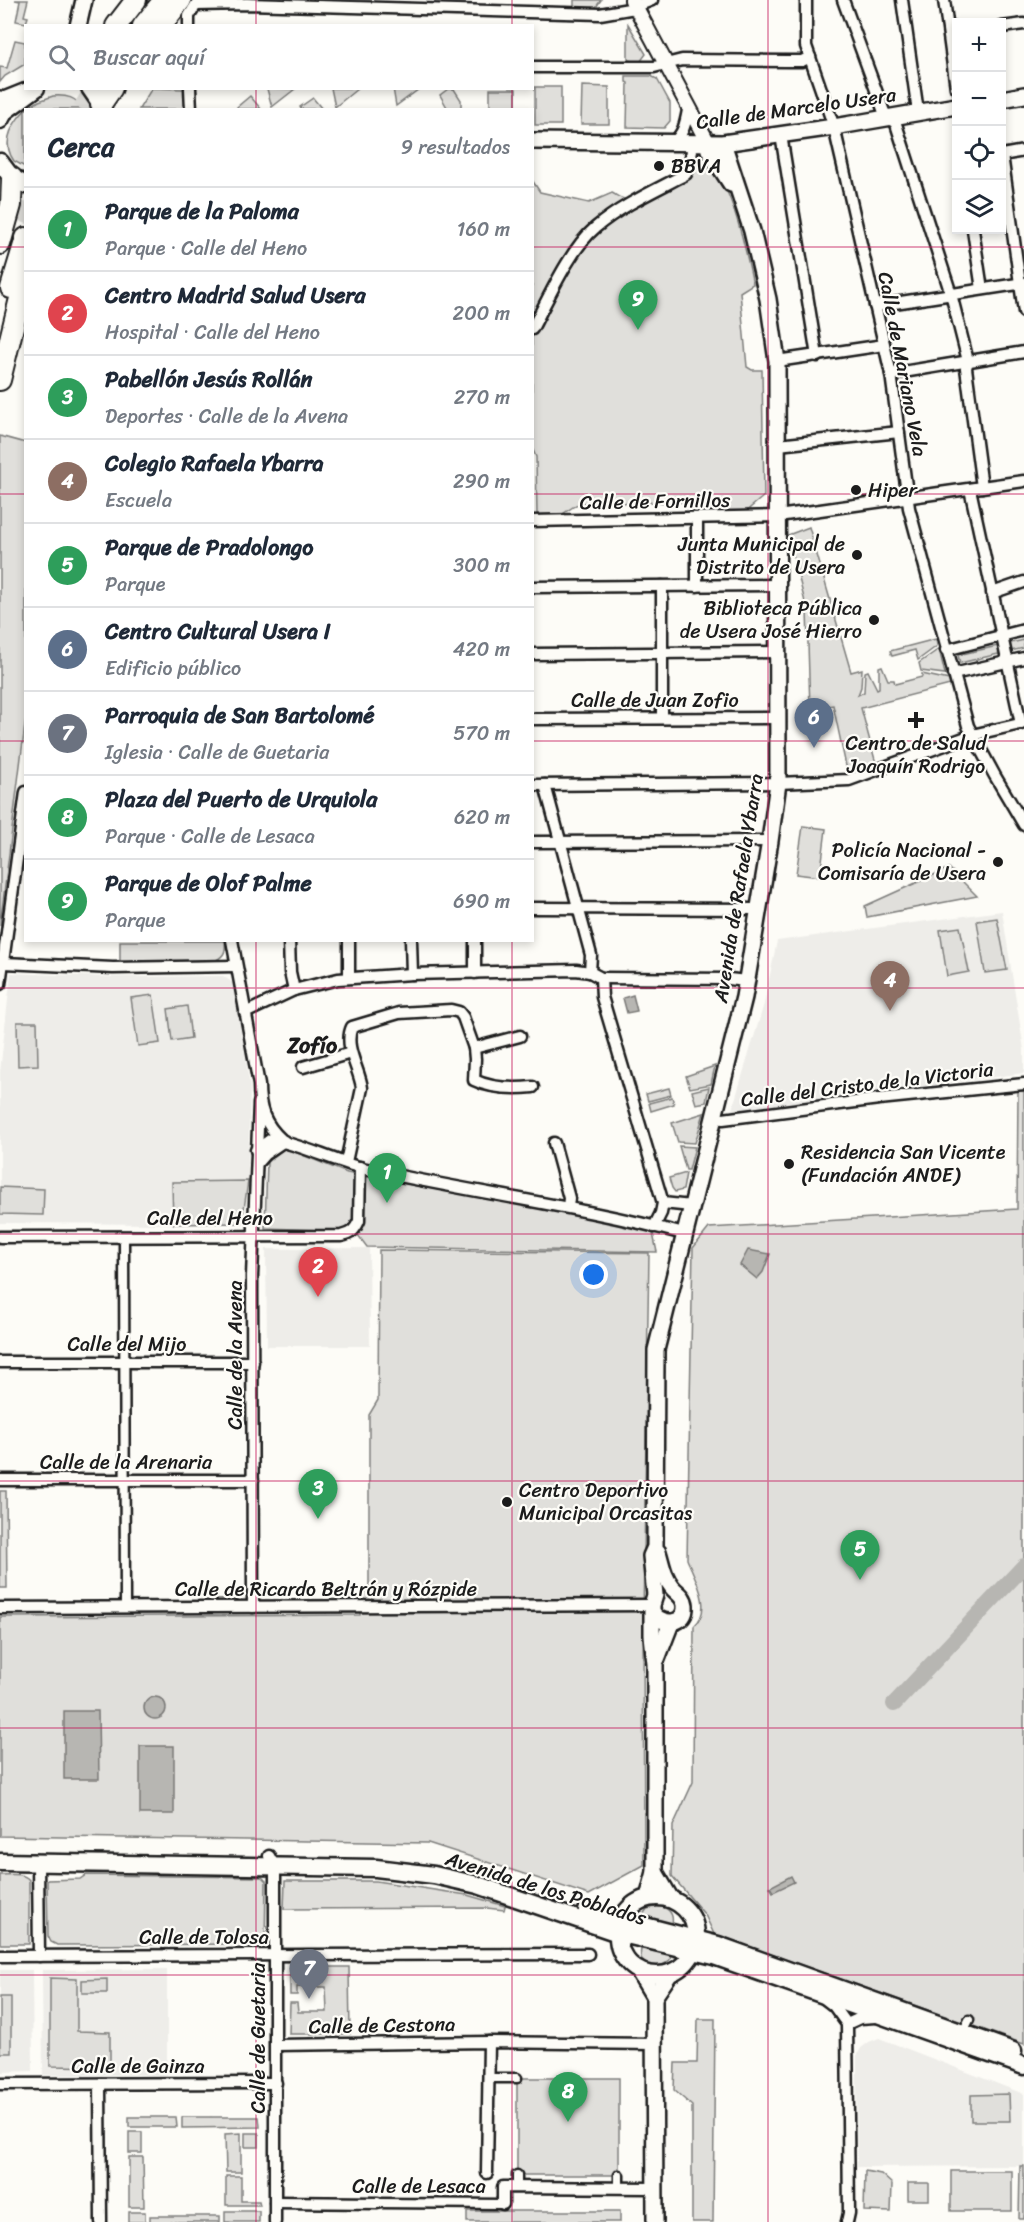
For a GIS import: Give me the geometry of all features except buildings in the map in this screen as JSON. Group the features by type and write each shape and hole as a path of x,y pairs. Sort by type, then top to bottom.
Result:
{"highway":[{"path":"118,24 136,0"},
{"path":"133,24 151,0"},
{"path":"145,24 164,0"},
{"path":"164,24 190,8"},
{"path":"0,244 11,205 12,180"},
{"path":"0,283 22,229"},
{"path":"0,334 22,229"},
{"path":"0,380 24,282"}],"main road":[{"path":"78,24 84,0"},
{"path":"0,99 4,100 29,90"},
{"path":"0,120 5,111 31,90"},
{"path":"1006,98 1024,95"},
{"name":"Calle de Marcelo Usera","path":"534,141 708,143 781,135 952,107"},
{"name":"Avenida de Rafaela Ybarra","path":"648,1898 655,1872 655,1664 652,1635 654,1604 651,1556 655,1547 656,1350 746,981 778,783 777,361 766,290 752,231 739,195 708,143"},
{"path":"0,162 12,180"},
{"name":"Avenida de Rafaela Ybarra","path":"655,1547 661,1569 673,1590 683,1597 685,1604 685,1611 681,1618 670,1623 655,1664"},
{"path":"670,1623 657,1618 654,1604 660,1591 673,1590"},
{"name":"Avenida de los Poblados","path":"0,1852 272,1861"},
{"name":"Avenida de los Poblados","path":"0,1862 377,1859 436,1864 507,1882 598,1914 620,1927 695,1945 851,2011 888,2019 1024,2066"},
{"path":"655,1872 671,1899"},
{"path":"638,1970 660,1975 671,1972 684,1964 695,1945 694,1923 685,1908 671,1899 648,1898 637,1902 627,1910 620,1927 620,1947 627,1960 638,1970 654,1997 655,2222"},
{"name":"Avenida de los Poblados","path":"695,1945 714,1956 821,1995 851,2011 966,2026 1024,2055"},
{"path":"654,1997 671,1972"}],"street":[{"path":"190,8 247,4 600,14 652,0"},
{"name":"Calle de Mariano Vela","path":"806,0 806,46 834,127 891,374 909,508 946,650 972,735 1024,825"},
{"path":"843,0 884,112 896,124 951,294 968,361 966,368 982,487"},
{"path":"902,0 918,112"},
{"path":"944,0 952,30"},
{"path":"534,325 574,252 594,229 620,209 686,174 690,164 708,143 634,3"},
{"path":"1006,26 1024,24"},
{"path":"534,67 654,67 666,62 682,60 802,61 810,57"},
{"path":"190,90 191,108"},
{"path":"672,143 680,138 684,130 689,105"},
{"path":"781,135 817,356"},
{"path":"1006,154 1024,151"},
{"path":"1006,180 1022,284 1024,312"},
{"path":"974,234 982,289"},
{"path":"875,306 1022,284"},
{"path":"777,361 884,345"},
{"path":"891,374 1024,352"},
{"path":"778,445 899,432"},
{"name":"Calle de Fornillos","path":"534,521 778,516 1024,482"},
{"path":"534,785 778,783 849,780 972,735 1023,724 1007,662 970,489"},
{"path":"697,518 697,586"},
{"path":"992,593 1024,582"},
{"path":"534,587 778,585"},
{"path":"662,586 662,718"},
{"path":"946,650 1024,630"},
{"path":"534,654 779,652"},
{"path":"953,674 1024,658"},
{"name":"Calle de Juan Zofio","path":"534,719 778,718"},
{"path":"545,785 591,955 590,972"},
{"path":"0,984 22,854 24,823"},
{"path":"534,842 770,841"},
{"path":"534,908 759,909"},
{"path":"232,942 259,1085 259,1103 271,1130 284,1141"},
{"path":"289,942 290,972 294,990"},
{"path":"349,942 349,978"},
{"path":"411,942 412,974"},
{"path":"475,942 475,973"},
{"path":"4,963 113,968 236,966"},
{"path":"245,1013 294,990 349,978 576,970 590,972 601,978 746,981"},
{"path":"601,978 602,998 663,1203 654,1227"},
{"path":"346,1162 362,1088 361,1078 351,1053 349,1033 352,1028 399,1013 451,1010 459,1012 464,1017 474,1048 476,1059 474,1080 486,1086 516,1089 533,1087"},
{"path":"474,1048 520,1036"},
{"path":"303,1067 351,1053"},
{"name":"Calle del Cristo de la Victoria","path":"714,1118 723,1119 879,1099 1024,1084"},
{"name":"Calle de la Avena","path":"253,1607 253,1236 259,1103"},
{"path":"256,1150 271,1139 284,1141 360,1167 568,1207 684,1234"},
{"path":"258,1162 265,1154 284,1141"},
{"path":"554,1143 569,1198 568,1207"},
{"name":"Calle del Heno","path":"0,1237 341,1236 355,1229 359,1221 360,1167"},
{"path":"663,1203 691,1206"},
{"path":"636,1222 649,1220 663,1203"},
{"path":"124,1236 125,1607"},
{"name":"Calle del Mijo","path":"0,1362 253,1362"},
{"name":"Calle de la Arenaria","path":"0,1480 253,1480"},
{"name":"Calle de Ricardo Beltrán y Rózpide","path":"0,1608 654,1604"},
{"name":"Calle de Guetaria","path":"272,1861 276,1955 275,2222"},
{"path":"38,1862 39,1956"},
{"name":"Calle de Tolosa","path":"0,1956 588,1954"},
{"path":"847,2222 849,2214 851,2011"},
{"path":"487,2173 489,2042"},
{"name":"Calle de Cestona","path":"276,2045 489,2042 655,2044"},
{"path":"488,2078 518,2078"},
{"name":"Calle de Gainza","path":"0,2084 276,2084"},
{"path":"100,2085 101,2222"},
{"path":"518,2175 518,2187 655,2188"},
{"path":"619,2175 619,2188"},
{"name":"Calle de Lesaca","path":"275,2202 503,2204 504,2187 518,2187"}],"shaded area":[{"path":"15,0 28,0 24,16 28,17 26,23 16,21 20,1"},
{"path":"574,0 601,0 594,10 574,8"},
{"path":"628,24 646,54 640,62 628,60"},
{"path":"15,40 24,42 24,65 5,76 0,82 0,67 7,68"},
{"path":"626,76 651,76 657,79 670,103 670,121 664,128 627,127 628,83"},
{"path":"582,86 609,87 609,124 581,124"},
{"path":"535,87 561,87 561,125 535,125"},
{"path":"151,90 185,90 185,108 140,108"},
{"path":"268,90 294,90 272,107"},
{"path":"331,90 356,90 335,107"},
{"path":"393,90 418,90 396,106"},
{"path":"447,90 455,90 461,100 461,108 447,108 440,95"},
{"path":"490,90 516,90 516,108 490,108"},
{"path":"53,96 62,96 71,98 82,108 28,108"},
{"path":"250,96 260,108 238,108"},
{"path":"313,98 321,108 300,108"},
{"path":"24,111 24,166 14,161 8,147 10,134"},
{"path":"701,166 710,169 721,180 733,207 753,284 740,292 747,367 752,370 762,370 764,496 744,513 732,514 722,502 579,503 561,515 537,516 534,452 534,183 540,192 589,203 612,193 623,199 635,200 656,196 676,186"},
{"path":"0,436 24,442 24,733 0,926"},
{"path":"809,527 851,672 862,669 858,695 864,692 865,672 868,671 877,689 879,688 879,667 882,666 888,680 894,680 895,684 922,677 922,674 949,680 950,685 861,708 878,771 849,780 833,705 810,709 807,610 788,535"},
{"path":"936,639 937,646 918,660 915,650 892,656 890,651"},
{"path":"1024,640 1024,648 960,663 958,655"},
{"path":"939,649 945,674 921,671 919,663"},
{"path":"803,826 826,829 820,877 796,874"},
{"path":"949,868 977,896 867,917 865,906"},
{"path":"1002,911 1024,1050 1024,1073 731,1113 764,1004 777,941"},
{"path":"997,918 1007,970 985,973 977,921"},
{"path":"960,927 969,972 947,976 940,930"},
{"path":"120,942 225,942 223,955 216,960 120,962"},
{"path":"11,973 112,977 223,976 233,983 250,1086 248,1181 172,1182 173,1224 0,1223 0,1072"},
{"path":"153,995 160,1043 138,1046 131,998"},
{"path":"633,995 637,1011 627,1013 623,998"},
{"path":"187,1006 191,1038 172,1041 168,1009"},
{"path":"17,1022 37,1022 38,1065 18,1066"},
{"path":"715,1066 711,1084 690,1088 686,1076"},
{"path":"709,1087 706,1102 696,1104 692,1091"},
{"path":"669,1088 671,1095 648,1101 646,1094"},
{"path":"1018,1091 1024,1091 1024,2044 714,1934 705,1915 672,1876 673,1826 693,1782 694,1626 700,1619 703,1603 687,1559 693,1248 709,1228 1017,1209"},
{"path":"672,1097 674,1104 651,1111 649,1103"},
{"path":"704,1113 695,1143 678,1142 672,1123"},
{"path":"679,1146 695,1147 689,1170 686,1170"},
{"path":"285,1148 347,1173 652,1229 657,1252 367,1247 355,1231 265,1228 267,1162"},
{"path":"686,1173 683,1190 675,1192 669,1178"},
{"path":"248,1181 242,1223 173,1224 172,1182"},
{"path":"0,1187 44,1189 43,1215 0,1214"},
{"path":"369,1248 370,1346 267,1346 266,1249"},
{"name":"Centro Deportivo Municipal Orcasitas","path":"379,1250 649,1253 643,1616 644,1865 589,1895 428,1843 0,1836 0,1617 360,1615 360,1598 369,1588 369,1415 378,1400"},
{"path":"748,1250 770,1254 763,1272 757,1279 740,1265"},
{"path":"0,1491 6,1491 7,1588 0,1588"},
{"path":"155,1697 163,1700 166,1708 163,1716 155,1719 147,1716 144,1708 147,1700"},
{"path":"64,1711 98,1711 99,1779 64,1779"},
{"path":"140,1746 174,1746 174,1814 140,1814"},
{"path":"0,1875 20,1875 29,1880 29,1944 0,1944"},
{"path":"86,1875 262,1877 266,1881 265,1944 57,1945 51,1942 48,1936 47,1880 80,1879"},
{"path":"791,1876 794,1882 773,1892 770,1887"},
{"path":"285,1881 376,1881 467,1895 505,1906 504,1910 487,1908 284,1909"},
{"path":"659,1906 670,1912 672,1924 642,1916 647,1909"},
{"path":"641,1949 668,1954 671,1958 662,1965 651,1966 643,1961 641,1956"},
{"path":"290,1967 349,1967 350,2034 289,2034 290,2003 297,2003 298,2012 327,2012 326,1987 297,1987 297,1995 290,1995"},
{"path":"167,1969 167,2075 43,2075 42,1970"},
{"path":"0,1970 32,1970 33,2071 0,2072"},
{"path":"50,1978 77,1979 77,2031 110,2032 110,2067 50,2066"},
{"path":"107,1979 107,1993 82,1993 82,1980"},
{"path":"0,1997 11,1997 11,2053 0,2053"},
{"path":"698,2019 715,2019 713,2222 692,2222 692,2106 674,2090 675,2063 697,2063"},
{"path":"879,2038 1024,2094 1024,2166 857,2167 857,2056 861,2048"},
{"path":"517,2078 619,2078 619,2175 517,2175"},
{"path":"1009,2094 1010,2121 971,2121 971,2095"},
{"path":"129,2117 176,2117 177,2127 129,2127"},
{"path":"182,2117 259,2117 260,2127 182,2128"},
{"path":"129,2132 142,2132 142,2153 129,2153"},
{"path":"241,2133 241,2172 226,2172 225,2134"},
{"path":"245,2133 259,2133 259,2147 245,2147"},
{"path":"129,2157 143,2157 144,2207 129,2207"},
{"path":"1020,2166 1024,2166 1024,2219 1019,2219"},
{"path":"865,2171 881,2174 892,2184 891,2212 864,2211"},
{"path":"951,2171 1012,2171 1012,2211 951,2211"},
{"path":"226,2176 241,2176 241,2201 259,2201 260,2205 226,2205"},
{"path":"908,2183 929,2183 929,2200 908,2200"},
{"path":"225,2211 259,2211 259,2222 225,2222"},
{"path":"467,2211 620,2211 620,2222 467,2222"},
{"path":"129,2212 145,2212 145,2222 129,2222"},
{"path":"150,2216 220,2216 220,2222 150,2222"}],"waterway":[{"path":"894,1704 1024,1566"}],"tunnel":[{"path":"83,108 94,90"},
{"path":"19,221 24,207"}],"place":[{"name":"BBVA","path":"659,166"},
{"name":"Parque de Olof Palme","path":"638,330"},
{"name":"Hiper","path":"856,490"},
{"name":"Junta Municipal de Distrito de Usera","path":"857,555"},
{"name":"Biblioteca Pública de Usera José Hierro","path":"874,620"},
{"name":"Centro de Salud Joaquín Rodrigo","path":"916,720"},
{"name":"Centro Cultural Usera I","path":"814,748"},
{"name":"Policía Nacional - Comisaría de Usera","path":"998,862"},
{"name":"Colegio Rafaela Ybarra","path":"890,1011"},
{"name":"Residencia San Vicente (Fundación ANDE)","path":"789,1164"},
{"name":"Parque de la Paloma","path":"387,1203"},
{"name":"Centro Madrid Salud Usera","path":"318,1297"},
{"name":"Centro Deportivo Municipal Orcasitas","path":"507,1502"},
{"name":"Pabellón Jesús Rollán","path":"318,1519"},
{"name":"Parque de Pradolongo","path":"860,1580"},
{"name":"Parroquia de San Bartolomé","path":"309,1999"},
{"name":"Plaza del Puerto de Urquiola","path":"568,2122"}],"district":[{"name":"Zofío","path":"312,1045"}]}
